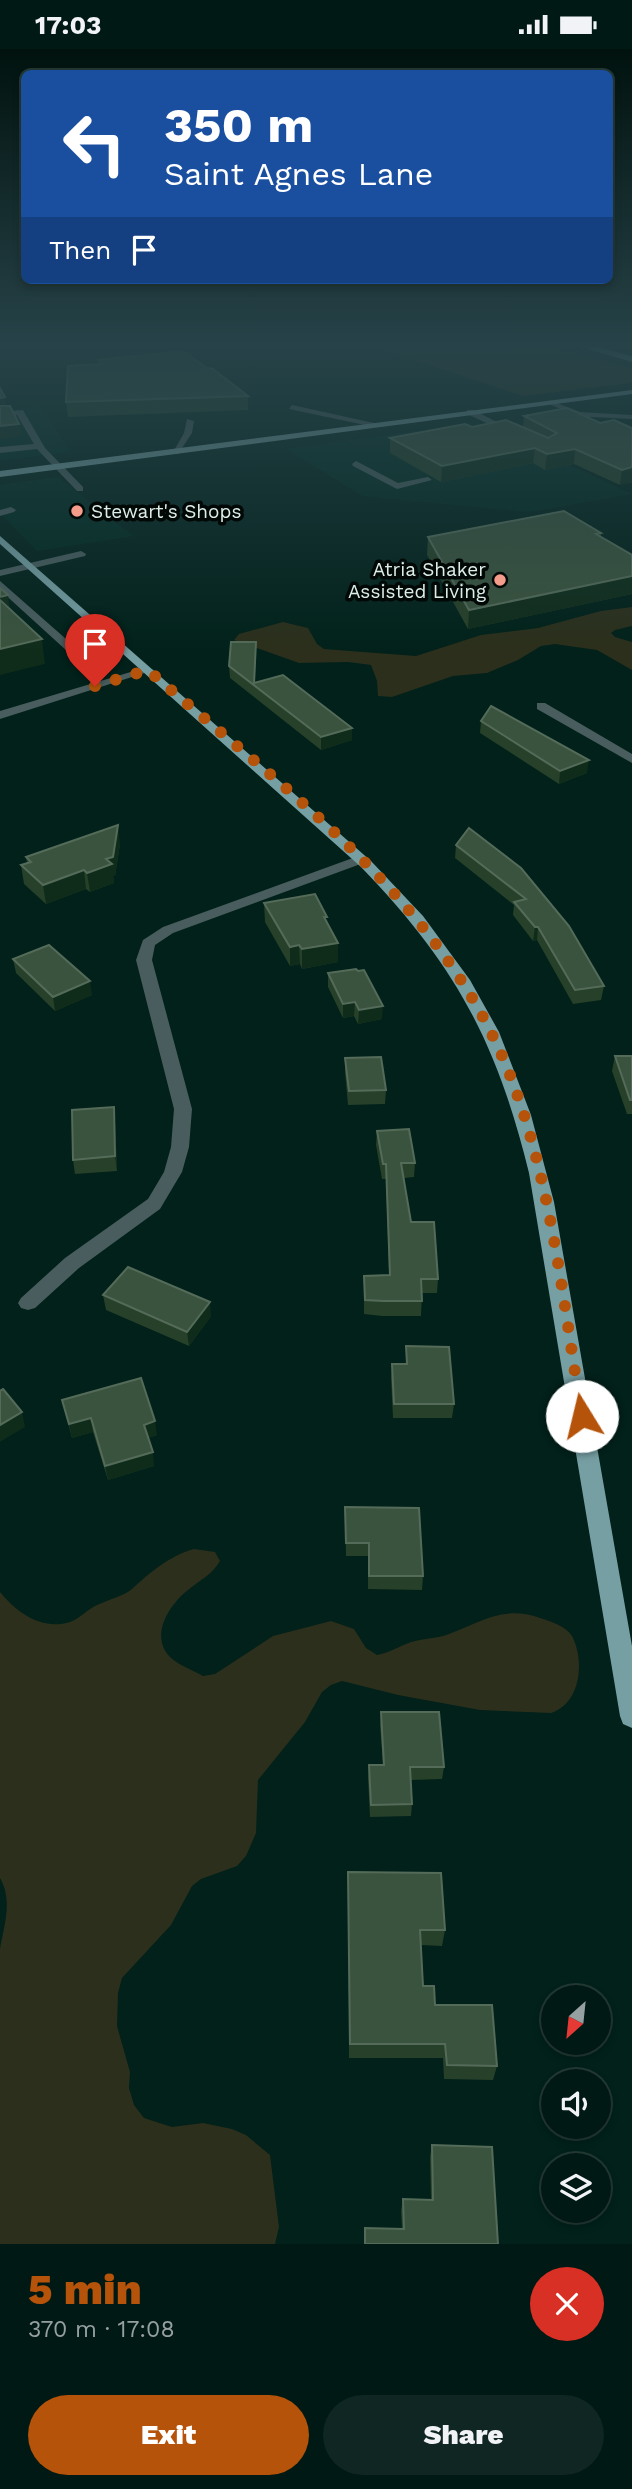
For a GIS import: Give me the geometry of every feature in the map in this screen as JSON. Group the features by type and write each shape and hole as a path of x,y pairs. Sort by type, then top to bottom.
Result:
{"main road":[{"path":"0,474 202,447"},
{"path":"0,539 361,859 415,916 463,980 487,1024 510,1075 529,1133 557,1267 632,1716"}],"street":[{"path":"0,450 25,447"},
{"path":"41,447 80,489"},
{"path":"175,451 178,447"},
{"path":"356,464 397,486 428,480"},
{"path":"0,513 11,510"},
{"path":"0,573 81,554"},
{"path":"0,584 73,650 90,652 121,647"},
{"path":"0,715 148,670"},
{"path":"541,706 632,759"},
{"path":"28,1303 72,1263 154,1204 177,1160 183,1134 183,1109 144,960 148,943 168,930 361,859"}],"shaded area":[{"path":"0,447 67,447 70,452 0,461"},
{"path":"532,447 632,494 530,512 363,496 286,449"},
{"path":"58,477 133,536 37,551 0,513 0,485"},
{"path":"632,607 632,626 611,633 615,637 632,642 632,670 597,650 555,644 541,646 518,660 487,673 453,676 392,697 378,696 377,681 371,665 348,662 299,663 234,640 239,634 283,622 308,628 317,644 324,649 416,656 481,635 538,628 601,611"},
{"path":"194,1549 215,1552 220,1561 210,1574 175,1603 164,1621 161,1639 170,1657 203,1676 215,1674 273,1636 331,1621 354,1629 366,1648 377,1655 411,1642 443,1636 490,1618 513,1613 548,1621 569,1632 576,1646 578,1680 569,1700 551,1713 480,1710 398,1695 342,1681 331,1685 322,1692 305,1722 258,1780 256,1833 246,1856 237,1866 201,1879 192,1886 171,1925 122,1978 118,1993 117,2026 130,2072 129,2088 134,2105 144,2118 172,2127 203,2123 232,2129 246,2135 270,2155 279,2227 275,2244 0,2244 0,1949 7,1904 0,1878 0,1592 22,1613 40,1622 70,1622 94,1607 129,1591 161,1565"}],"building":[{"path":"408,447 632,447 632,467 622,470 575,449 547,454 535,448 442,466"},
{"path":"564,511 632,555 632,576 469,610 428,537"},
{"path":"0,588 8,595 0,597"},
{"path":"0,600 42,639 0,649"},
{"path":"231,642 256,642 254,683 283,675 352,728 321,737 229,666"},
{"path":"491,706 589,760 560,771 481,721"},
{"path":"118,825 113,857 106,859 112,864 87,873 84,870 43,885 21,865 31,862 26,857"},
{"path":"469,828 521,868 569,926 604,986 575,990 538,927 535,927 514,902 526,899 456,845"},
{"path":"315,894 338,943 302,949 299,945 290,947 264,903"},
{"path":"49,945 90,981 53,997 13,959"},
{"path":"364,970 383,1006 359,1010 355,1002 343,1004 328,973"},
{"path":"615,1056 632,1056 632,1100 630,1100"},
{"path":"381,1057 386,1090 349,1091 345,1058"},
{"path":"114,1107 115,1156 73,1160 72,1110"},
{"path":"409,1129 415,1163 401,1163 411,1222 434,1222 438,1279 421,1279 422,1301 365,1300 364,1276 390,1275 386,1164 383,1164 377,1131"},
{"path":"128,1267 210,1302 187,1332 103,1295"},
{"path":"406,1346 449,1347 454,1404 394,1404 392,1364 407,1364"},
{"path":"141,1378 155,1421 144,1425 153,1452 105,1466 91,1418 69,1424 62,1400"},
{"path":"3,1389 22,1412 0,1425 0,1391"},
{"path":"345,1507 419,1508 423,1576 369,1576 369,1543 346,1543"},
{"path":"381,1712 439,1712 444,1767 410,1767 412,1804 371,1805 369,1765 384,1765"},
{"path":"348,1872 441,1873 445,1930 420,1930 423,1986 434,1986 435,2005 492,2005 497,2066 447,2065 445,2044 350,2044"},
{"path":"432,2145 492,2147 498,2244 365,2244 365,2228 404,2229 403,2199 433,2200"}],"place":[{"name":"Stewart's Shops","path":"77,511"},
{"name":"Atria Shaker Assisted Living","path":"500,580"}],"route":[{"path":"95,686 148,670 308,810 379,877 432,936 463,980 510,1075 529,1133 545,1202 582,1416"}]}
